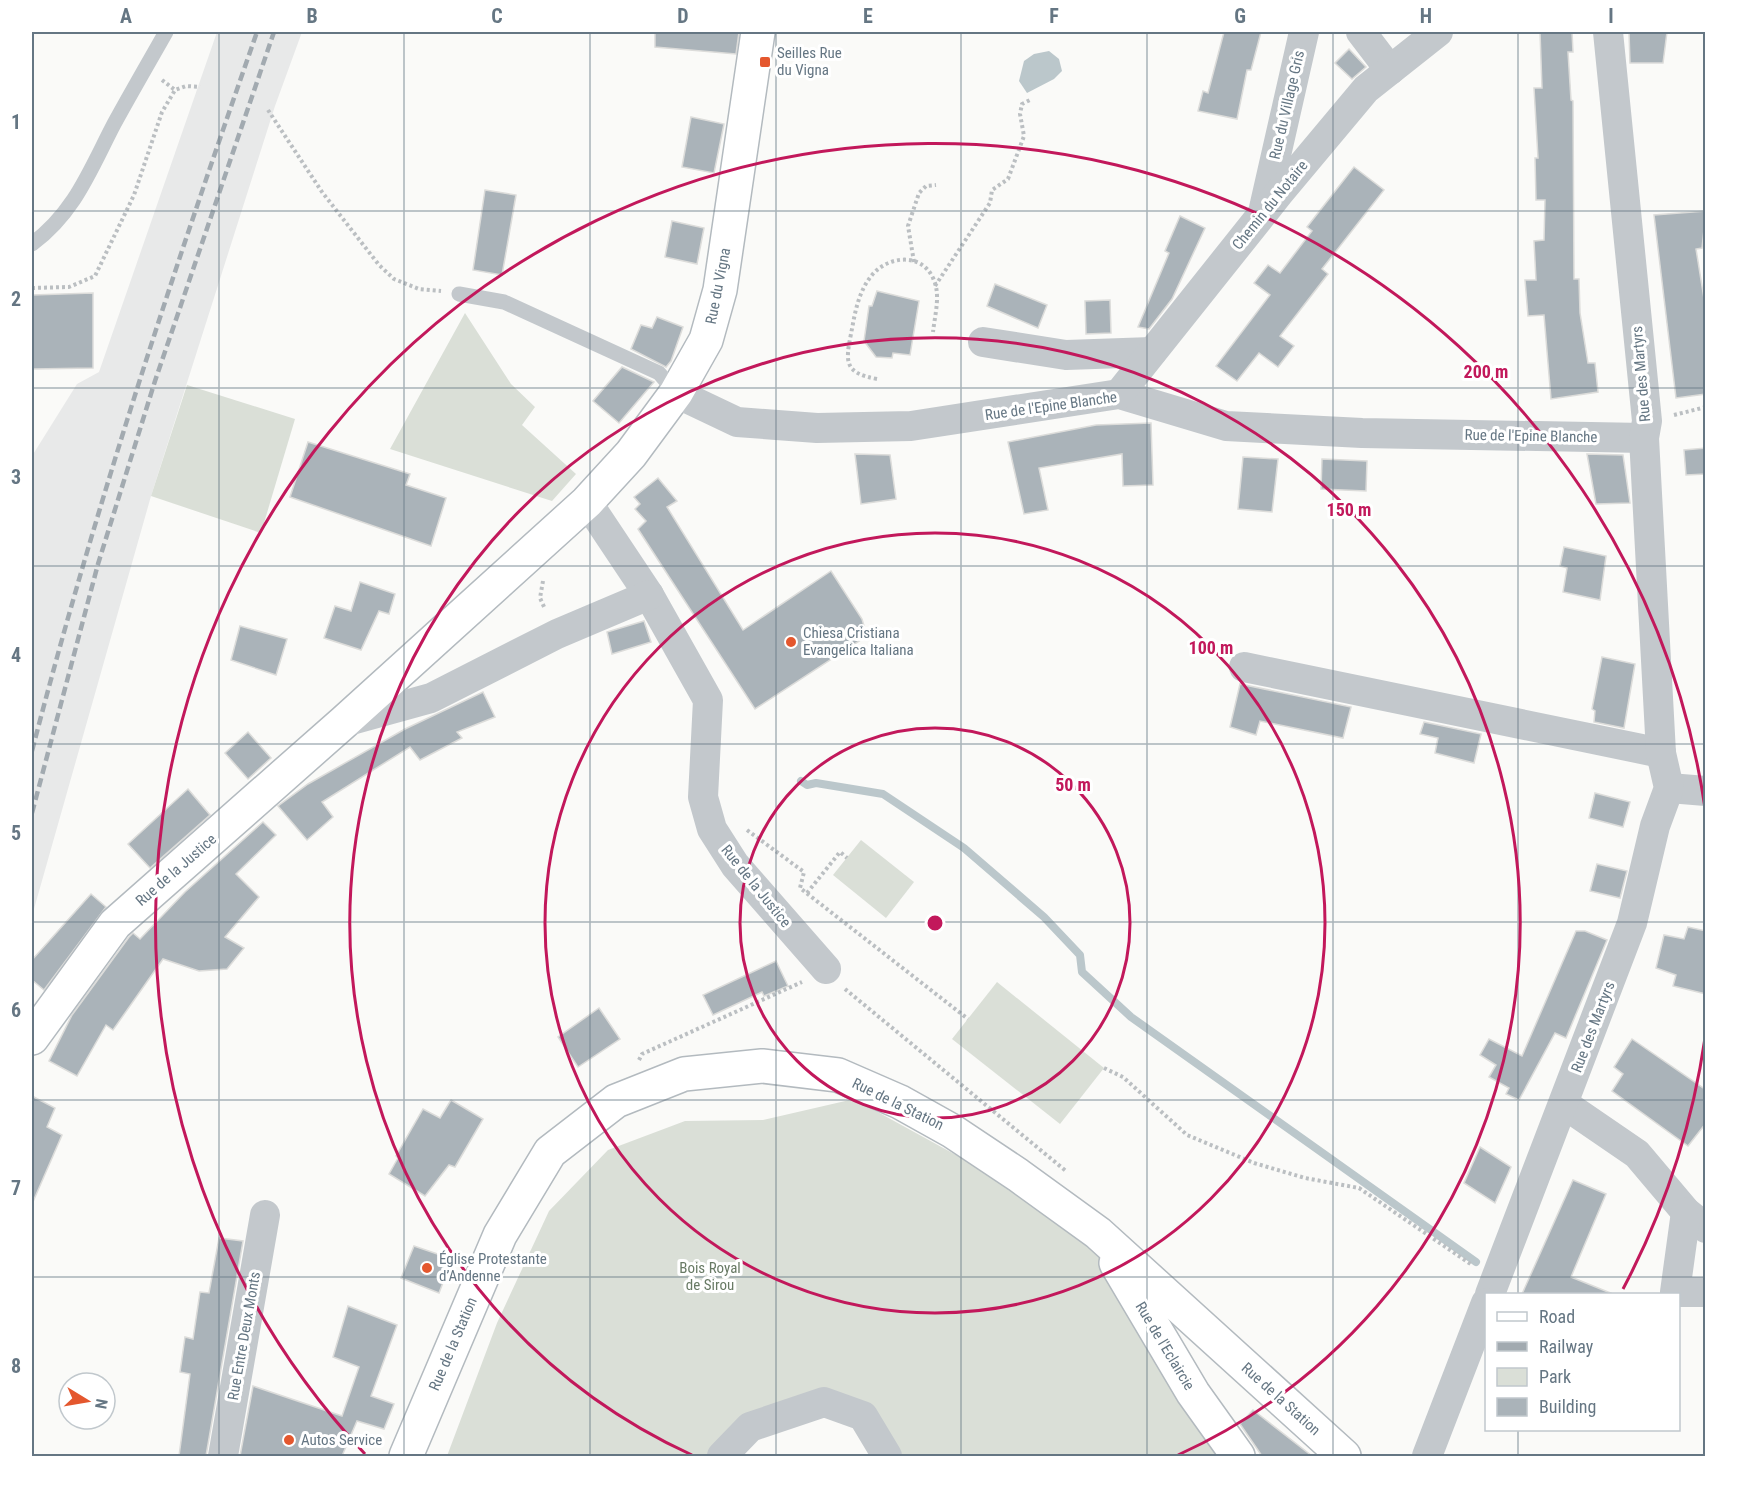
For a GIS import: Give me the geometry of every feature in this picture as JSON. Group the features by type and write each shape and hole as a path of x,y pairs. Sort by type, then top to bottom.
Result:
{"street":[{"name":"Rue du Vigna","path":"587,502 632,454 676,393 706,340 720,290 758,32"},
{"name":"Rue du Village Gris","path":"1262,214 1304,32"},
{"path":"1361,32 1390,70"},
{"name":"Chemin du Notaire","path":"1119,394 1262,214 1366,89 1438,32"},
{"name":"Rue des Martyrs","path":"1491,1293 1632,923 1655,826 1669,788 1661,753 1644,438 1647,421 1608,32"},
{"path":"983,342 1066,355 1152,352"},
{"name":"Rue de l'Epine Blanche","path":"676,393 737,422 817,428 911,426 1119,394 1226,426 1362,433 1644,438"},
{"name":"Rue de la Justice","path":"32,1038 115,924 344,722 587,502 649,595 708,700 703,797 712,829 735,865 826,969"},
{"name":"Rue de la Justice","path":"344,722 431,698 557,634 649,595"},
{"path":"1244,667 1661,753"},
{"path":"1669,788 1706,791"},
{"name":"Rue de la Station","path":"406,1456 500,1235 550,1152 616,1101 684,1074 762,1066 838,1075 900,1102 952,1131 1098,1233 1344,1456"},
{"path":"1564,1104 1637,1154 1696,1220 1675,1292 1706,1292"},
{"name":"Rue Entre Deux Monts","path":"223,1456 265,1215"},
{"name":"Rue de l'Eclaircie","path":"1098,1233 1192,1393 1238,1456"},
{"name":"Rue des Martyrs","path":"1427,1456 1485,1308"},
{"path":"722,1456 750,1426 824,1402 863,1416 887,1456"}],"lane":[{"path":"32,244 53,228 86,181 114,124 166,32"},
{"path":"459,294 504,302 628,358 659,373 676,393"}],"path":[{"path":"32,288 69,287 95,276 134,195 162,112 175,90 186,86 200,87"},
{"path":"935,287 990,202 992,189 1008,179 1024,136 1020,114 1022,104 1032,99"},
{"path":"268,111 322,192 379,265 394,279 419,289 459,294"},
{"path":"914,262 908,226 919,192 926,186 936,185"},
{"path":"877,379 860,376 848,365 846,356 858,297 873,274 887,261 906,259 924,265 933,278 938,299 933,332"},
{"path":"543,576 540,598 557,634"},
{"path":"740,825 804,872 800,888 807,894 968,1019"},
{"path":"807,894 840,852 847,858"},
{"path":"637,1063 642,1054 794,986 826,969 831,978 1074,1177"},
{"path":"1104,1068 1123,1077 1187,1135 1264,1166 1305,1178 1359,1188 1491,1293"}],"shaded area":[{"path":"217,32 302,32 275,106 151,496 32,916 32,456 77,384 99,372"},
{"path":"1049,51 1059,59 1062,71 1054,79 1027,93 1019,81 1024,61 1034,54"}],"green space":[{"path":"465,313 511,384 535,407 522,425 576,474 552,501 390,449"},
{"path":"187,385 295,419 261,533 151,496"},
{"path":"861,840 914,882 886,918 833,875"},
{"path":"997,982 1104,1068 1060,1124 952,1039"},
{"name":"Bois Royal de Sirou","path":"854,1099 1098,1233 1238,1456 887,1456 824,1402 722,1456 447,1456 497,1323 549,1211 608,1150 685,1121 763,1120"}],"building":[{"path":"655,32 739,32 736,54 655,47"},
{"path":"1224,32 1261,32 1251,70 1247,70 1237,119 1198,111 1203,91 1208,93"},
{"path":"1540,32 1572,32 1573,52 1568,52 1571,100 1573,101 1574,279 1579,279 1580,313 1588,363 1595,363 1598,392 1551,399 1544,315 1528,316 1525,280 1536,280 1534,241 1544,240 1545,200 1536,200 1535,158 1538,158 1534,88 1542,88"},
{"path":"1629,32 1667,32 1663,63 1630,63"},
{"path":"1349,49 1366,67 1352,79 1335,63"},
{"path":"691,117 724,124 714,173 682,167"},
{"path":"1354,167 1384,190 1322,269 1328,274 1280,336 1294,346 1278,367 1259,353 1237,381 1216,366 1270,295 1254,283 1268,265 1280,273 1312,231 1307,227"},
{"path":"485,190 516,195 502,275 473,270"},
{"path":"1706,211 1702,248 1696,249 1706,311 1706,394 1676,398 1654,215"},
{"path":"1180,216 1205,228 1172,299 1149,329 1138,327 1169,253 1165,251"},
{"path":"672,221 704,228 697,264 665,257"},
{"path":"995,284 1047,305 1038,328 987,306"},
{"path":"877,291 919,301 910,355 893,353 892,358 876,357 864,341 869,306 872,306"},
{"path":"93,293 93,368 32,369 32,295"},
{"path":"1110,300 1111,333 1086,334 1085,301"},
{"path":"657,317 683,327 671,361 666,367 631,349 641,325 652,328"},
{"path":"622,367 654,382 619,423 593,401"},
{"path":"1151,423 1153,485 1123,486 1122,454 1039,468 1048,510 1024,514 1008,442 1096,425"},
{"path":"308,442 410,474 406,485 446,498 431,546 290,497"},
{"path":"1706,448 1706,474 1686,475 1684,450"},
{"path":"855,454 890,455 896,499 861,504"},
{"path":"1587,454 1623,455 1630,503 1596,504"},
{"path":"1243,457 1278,459 1272,512 1238,509"},
{"path":"1322,459 1367,461 1366,491 1321,489"},
{"name":"Chiesa Cristiana Evangelica Italiana","path":"658,478 677,501 667,507 743,630 831,571 862,619 867,636 755,709 638,529 646,521 635,509 640,504 634,497"},
{"path":"1564,547 1606,556 1600,600 1563,592 1567,568 1560,566"},
{"path":"360,582 395,594 389,614 379,611 361,650 324,638 335,606 351,611"},
{"path":"644,621 651,642 612,654 607,632"},
{"path":"240,626 287,639 276,675 231,660"},
{"path":"1602,657 1635,664 1624,728 1594,722 1595,711 1592,709"},
{"path":"1240,684 1351,707 1343,738 1260,721 1256,735 1230,727"},
{"path":"483,692 495,717 457,732 462,738 420,760 410,747 322,802 333,817 307,840 278,806 308,784 405,729"},
{"path":"1424,722 1481,734 1474,763 1435,753 1438,738 1420,734"},
{"path":"248,732 271,758 248,779 225,753"},
{"path":"188,789 210,815 150,868 128,844"},
{"path":"1595,793 1630,802 1623,827 1589,818"},
{"path":"263,822 276,835 236,874 259,897 225,937 244,948 227,969 199,971 163,959 113,1030 106,1025 77,1076 49,1061 72,1015 129,937 133,933 140,939 185,892"},
{"path":"1597,864 1627,871 1620,898 1590,891"},
{"path":"91,894 106,907 44,990 32,980 32,960"},
{"path":"1688,927 1706,931 1706,994 1673,986 1676,975 1656,968 1664,935 1684,939"},
{"path":"1576,931 1585,931 1607,940 1566,1038 1555,1033 1519,1100 1506,1094 1509,1088 1489,1077 1496,1065 1480,1055 1489,1039 1522,1056"},
{"path":"776,961 788,986 764,996 762,992 713,1015 703,995"},
{"path":"599,1008 620,1039 578,1067 558,1037"},
{"path":"1632,1039 1706,1090 1706,1123 1688,1146 1612,1091 1623,1074 1614,1067"},
{"path":"32,1096 55,1108 47,1127 62,1135 32,1204"},
{"path":"451,1100 483,1119 455,1167 449,1165 425,1196 389,1174 398,1158 396,1156 423,1109 440,1118"},
{"path":"1480,1147 1511,1167 1495,1203 1464,1183"},
{"path":"1573,1180 1606,1194 1571,1277 1611,1293 1522,1293"},
{"path":"219,1238 243,1241 206,1456 179,1456 190,1374 180,1372 185,1337 193,1339 200,1292 209,1293"},
{"name":"Église Protestante d’Andenne","path":"414,1246 452,1259 439,1293 401,1278"},
{"path":"348,1306 397,1325 371,1396 394,1404 384,1429 357,1421 342,1456 240,1456 253,1386 342,1416 359,1367 333,1357"},
{"path":"1253,1410 1312,1456 1262,1456 1240,1424"}],"waterway":[{"path":"801,781 807,785 816,783 883,794 964,848 1044,917 1080,955 1082,972 1131,1017 1476,1262"}],"railway":[{"path":"32,751 82,569 137,389 257,32"},
{"path":"32,813 98,564 155,381 274,32"}],"place":[{"name":"Seilles Rue du Vigna","path":"765,62"},
{"name":"Chiesa Cristiana Evangelica Italiana","path":"791,642"},
{"name":"Église Protestante d’Andenne","path":"427,1268"},
{"name":"Autos Service","path":"289,1440"}]}
